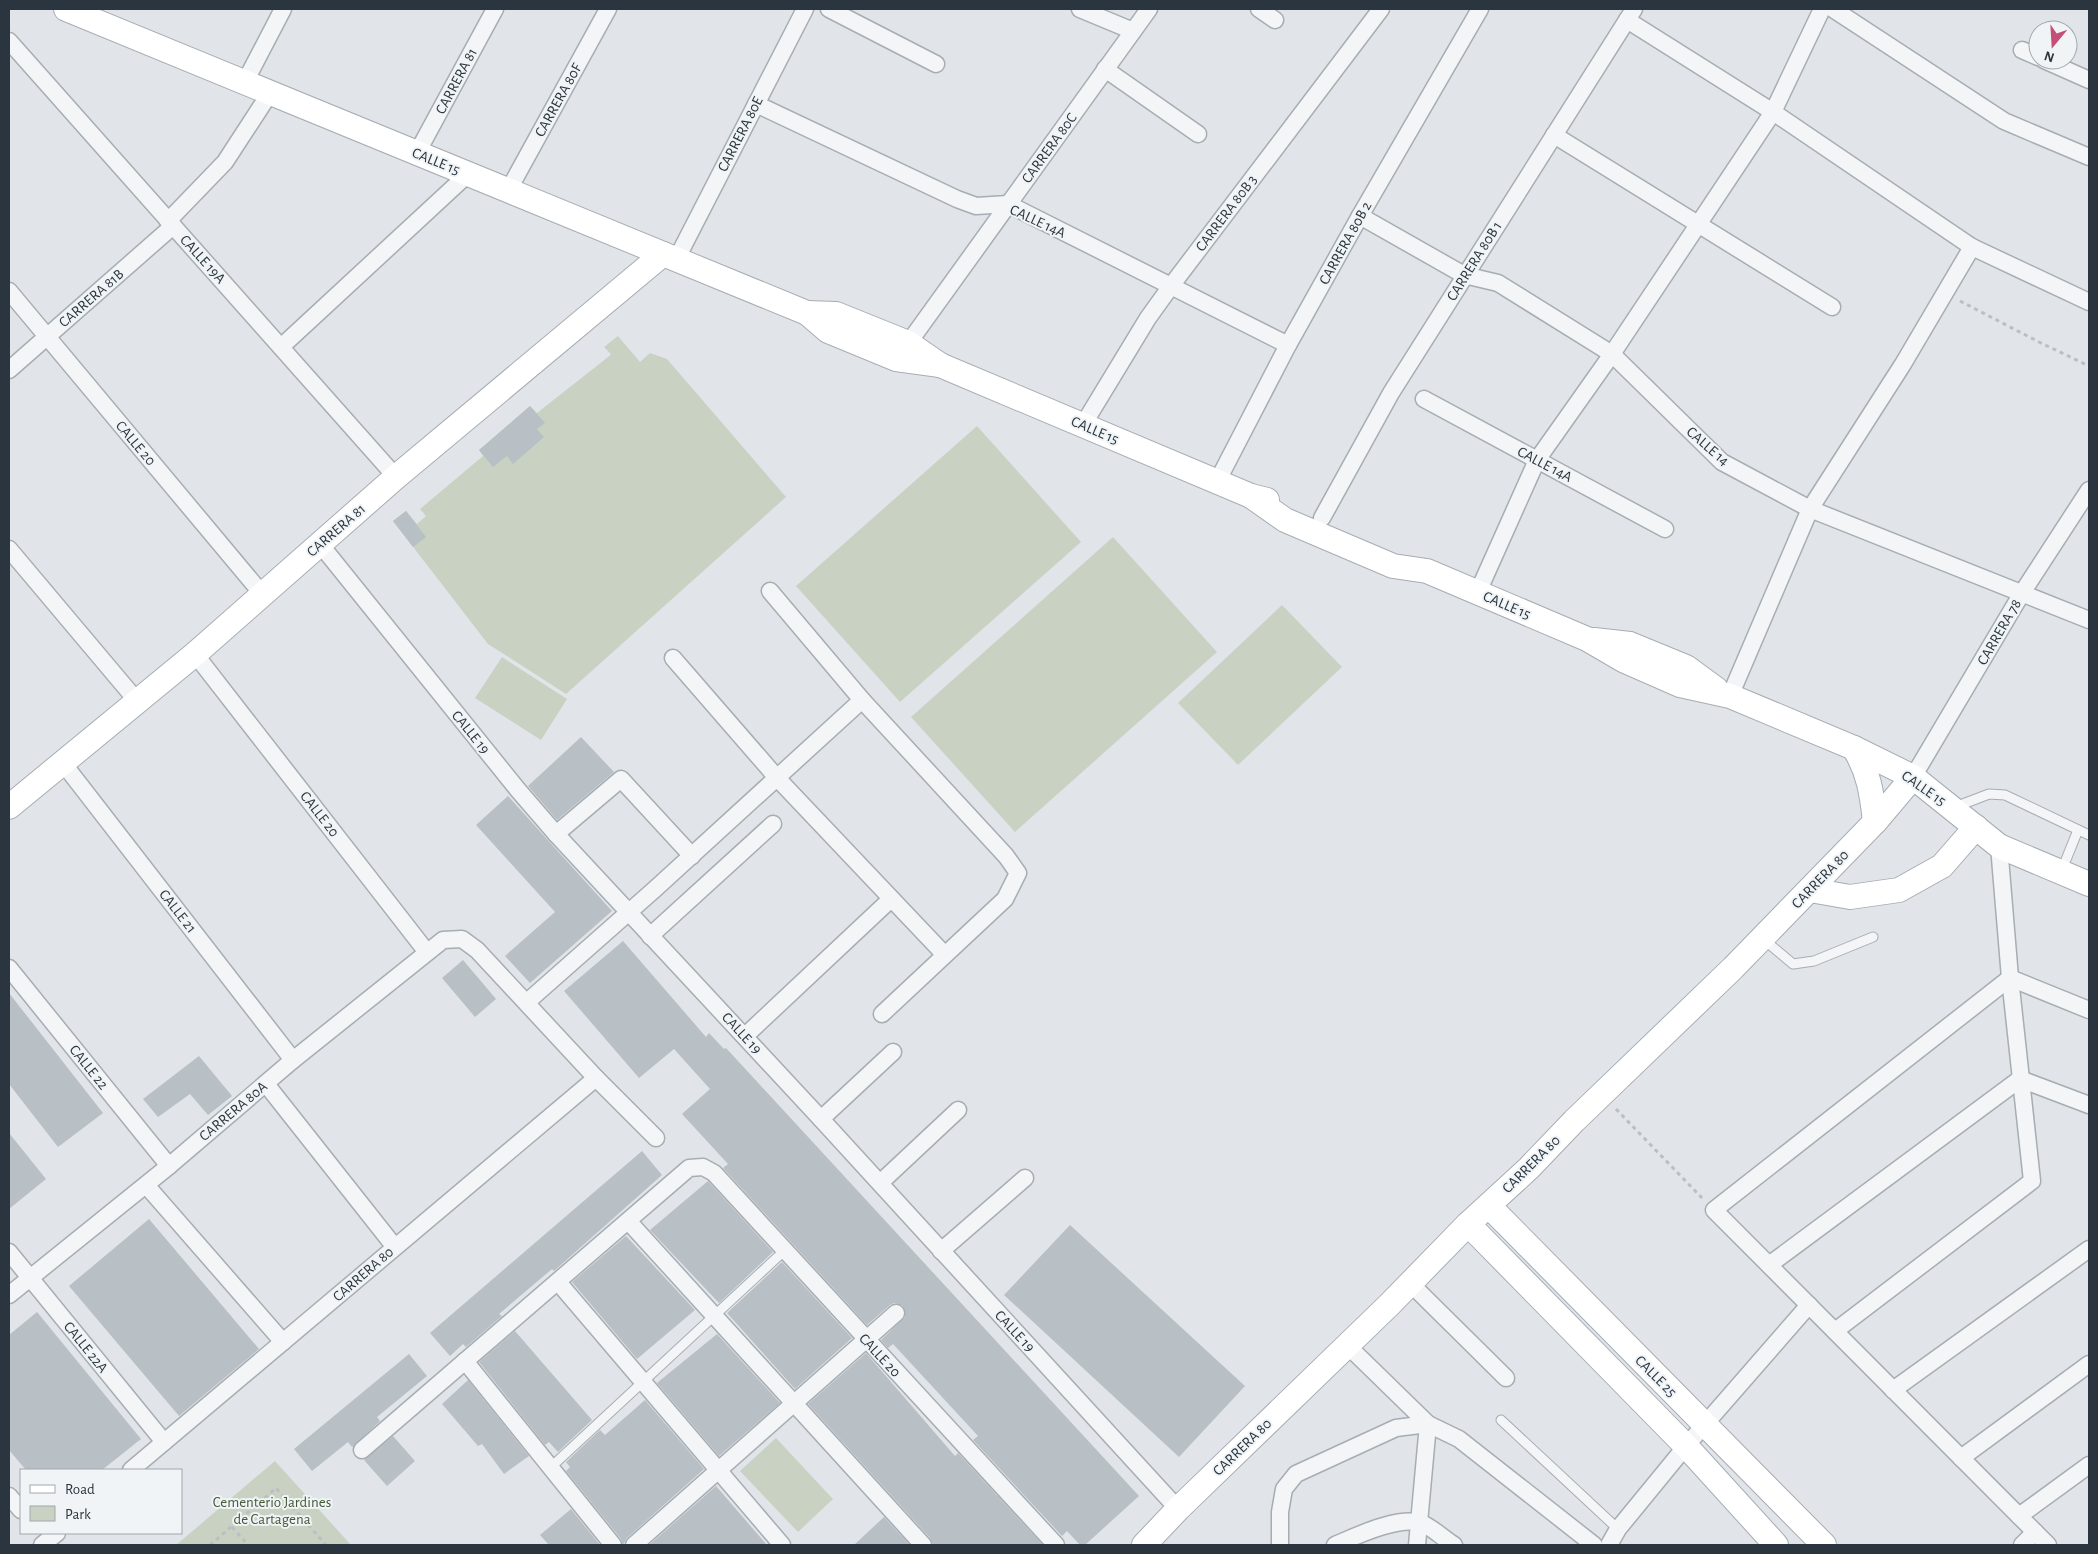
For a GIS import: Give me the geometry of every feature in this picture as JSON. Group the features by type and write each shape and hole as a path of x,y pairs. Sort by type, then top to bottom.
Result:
{"street":[{"name":"CALLE 15","path":"66,9 92,14 270,93 807,313 836,314 902,351 940,365 1251,496 1294,506 1400,551 1427,571"},
{"path":"245,82 283,9"},
{"name":"CARRERA 81","path":"417,153 495,9"},
{"name":"CARRERA 80F","path":"508,190 608,9"},
{"name":"CARRERA 80E","path":"670,257 756,104 804,9"},
{"path":"829,9 936,64"},
{"path":"1080,9 1133,31"},
{"name":"CARRERA 80C","path":"902,351 1149,9"},
{"path":"1259,9 1275,20"},
{"name":"CARRERA 80B 3","path":"1083,425 1148,318 1381,9"},
{"name":"CARRERA 80B 2","path":"1217,482 1288,345 1480,9"},
{"path":"1478,592 1537,460 1612,354 1773,112 1822,9"},
{"path":"1833,9 2004,121 2089,157"},
{"path":"1631,14 1972,247 2089,302"},
{"name":"CARRERA 80B 1","path":"1322,518 1392,393 1464,275 1631,14"},
{"name":"CALLE 19A","path":"9,41 396,477"},
{"path":"2022,50 2028,53"},
{"path":"1105,69 1198,134"},
{"path":"2066,70 2089,80"},
{"name":"CARRERA 81B","path":"9,370 171,224 225,162 270,93"},
{"name":"CALLE 14A","path":"756,104 957,199 976,206 1008,204 1288,345"},
{"path":"1554,135 1832,307"},
{"path":"281,347 468,174"},
{"name":"CALLE 14","path":"1360,216 1464,275 1498,283 1612,354 1722,462 1810,509 2089,620"},
{"path":"1727,695 1810,509 1903,364 1972,247"},
{"name":"CARRERA 81","path":"9,807 195,654 396,477 670,257"},
{"name":"CALLE 20","path":"9,291 263,595"},
{"name":"CALLE 14A","path":"1424,399 1665,529"},
{"name":"CARRERA 78","path":"1913,777 2022,593 2089,490"},
{"name":"CALLE 15","path":"1251,496 1285,520 1393,566 1427,571 1587,639 1630,644 1686,667 1727,695 1854,748 1913,777 1999,846 2089,884"},
{"name":"CALLE 19","path":"320,544 511,782 556,834 627,913 745,1036 1178,1509"},
{"path":"9,549 137,701"},
{"path":"770,591 862,700 1006,856 1018,873 1005,899 882,1014"},
{"name":"CALLE 20","path":"195,654 426,951"},
{"path":"673,658 778,778 944,954"},
{"path":"656,1138 596,1078 527,1002 692,856 862,700"},
{"path":"1854,748 1864,764 1870,781 1875,822"},
{"name":"CALLE 21","path":"63,763 293,1060"},
{"name":"CARRERA 80","path":"1144,1545 1178,1509 1348,1346 1468,1224 1762,938 1875,822 1913,777"},
{"path":"556,834 621,778 692,856"},
{"path":"650,936 773,824"},
{"path":"1810,890 1850,896 1899,890 1942,866 1976,827"},
{"path":"1835,1331 2032,1181 2010,978 1999,846"},
{"path":"745,1036 891,899"},
{"name":"CARRERA 80A","path":"9,1295 29,1277 146,1185 293,1060 426,951 443,940 462,939 477,950 527,1002"},
{"name":"CALLE 22","path":"9,968 169,1166"},
{"path":"2010,978 2089,1010"},
{"path":"2010,978 1714,1210 2048,1545"},
{"path":"821,1119 893,1052"},
{"name":"CARRERA 80","path":"131,1469 596,1078"},
{"path":"2020,1079 2089,1105"},
{"path":"1769,1265 2020,1079"},
{"path":"266,1084 394,1246"},
{"path":"880,1183 958,1110"},
{"name":"CALLE 20","path":"629,1222 689,1168 702,1166 714,1173 1056,1545"},
{"path":"941,1251 1025,1178"},
{"path":"146,1185 283,1342"},
{"name":"CALLE 25","path":"1488,1206 1824,1545"},
{"path":"362,1450 629,1222 923,1545"},
{"name":"CALLE 25","path":"1468,1224 1686,1446 1776,1545"},
{"path":"1894,1390 2089,1249"},
{"name":"CALLE 22A","path":"9,1252 164,1442"},
{"path":"558,1282 782,1545"},
{"path":"1410,1283 1506,1378"},
{"path":"1609,1545 1618,1529 1686,1446 1809,1305"},
{"path":"634,1545 896,1313"},
{"path":"1348,1346 1428,1424 1459,1439 1594,1545"},
{"path":"465,1361 613,1545"},
{"path":"1961,1458 2089,1364"},
{"path":"1417,1545 1421,1523 1428,1424"},
{"path":"1280,1545 1280,1512 1284,1489 1296,1474 1396,1428 1428,1424"},
{"path":"2019,1516 2089,1465"},
{"path":"9,1496 20,1509"},
{"path":"1335,1545 1371,1530 1397,1523 1421,1523 1454,1545"},
{"path":"2022,1545 2035,1532"}],"lane":[{"path":"1952,808 1989,794 2005,794 2089,835"},
{"path":"2061,872 2078,830"},
{"path":"1762,938 1793,964 1814,961 1873,937"},
{"path":"550,1468 784,1251"},
{"path":"1501,1420 1618,1529"}],"path":[{"path":"1945,293 2038,342 2089,366"},
{"path":"1601,1094 1714,1210"},
{"path":"210,1545 276,1488 326,1545"},
{"path":"232,1527 248,1545"}],"green space":[{"path":"618,336 640,362 650,353 667,359 786,497 566,694 488,644 393,521 406,511 417,524 426,516 420,509 483,456 479,450 530,406 537,413 608,357 611,354 604,347"},
{"path":"977,426 1081,542 900,702 796,586"},
{"path":"1113,537 1217,652 1015,832 911,717"},
{"path":"1282,605 1342,667 1238,765 1178,703"},
{"path":"502,657 567,699 541,740 475,698"},
{"path":"776,1438 833,1499 798,1532 740,1471"},
{"name":"Cementerio Jardines de Cartagena","path":"275,1461 351,1545 176,1545"}],"building":[{"path":"530,406 545,423 537,429 544,437 513,464 507,456 493,467 479,450"},
{"path":"406,511 426,537 413,547 393,521"},
{"path":"581,737 614,772 557,820 528,786"},
{"path":"508,796 612,911 530,983 505,956 555,912 476,825"},
{"path":"623,941 706,1037 709,1033 724,1049 726,1048 1139,1496 1085,1545 1080,1545 1067,1531 1062,1536 973,1440 978,1436 967,1424 893,1344 888,1348 881,1340 905,1317 903,1306 894,1303 890,1305 867,1325 723,1168 728,1164 682,1114 710,1089 674,1049 639,1078 564,991"},
{"path":"463,960 496,999 475,1017 442,978"},
{"path":"9,993 103,1113 58,1147 9,1084"},
{"path":"199,1056 232,1096 208,1115 190,1094 158,1117 143,1099"},
{"path":"9,1133 46,1179 9,1209"},
{"path":"642,1151 662,1175 554,1271 552,1269 499,1314 502,1316 466,1347 463,1344 450,1356 430,1333"},
{"path":"708,1181 773,1252 719,1303 650,1230"},
{"path":"149,1219 259,1349 179,1416 69,1286"},
{"path":"1070,1225 1245,1386 1179,1457 1004,1295"},
{"path":"626,1236 695,1310 637,1359 572,1282"},
{"path":"782,1262 852,1338 795,1389 727,1313"},
{"path":"37,1312 141,1439 103,1469 25,1469 9,1450 9,1335"},
{"path":"515,1331 592,1420 558,1452 549,1442 545,1445 479,1362"},
{"path":"717,1334 780,1403 719,1456 657,1383"},
{"path":"866,1353 955,1456 958,1453 1043,1545 933,1545 930,1538 808,1404"},
{"path":"409,1354 427,1376 377,1417 380,1421 352,1447 348,1442 312,1471 294,1449"},
{"path":"468,1380 529,1456 504,1474 482,1444 478,1446 442,1404"},
{"path":"645,1400 704,1469 627,1538 623,1545 621,1539 566,1471 570,1467 566,1462 600,1430 605,1435"},
{"path":"393,1436 415,1461 387,1486 364,1460"},
{"path":"716,1486 767,1545 649,1545"},
{"path":"571,1509 600,1545 549,1545 540,1535"},
{"path":"884,1517 910,1545 854,1545"}]}
